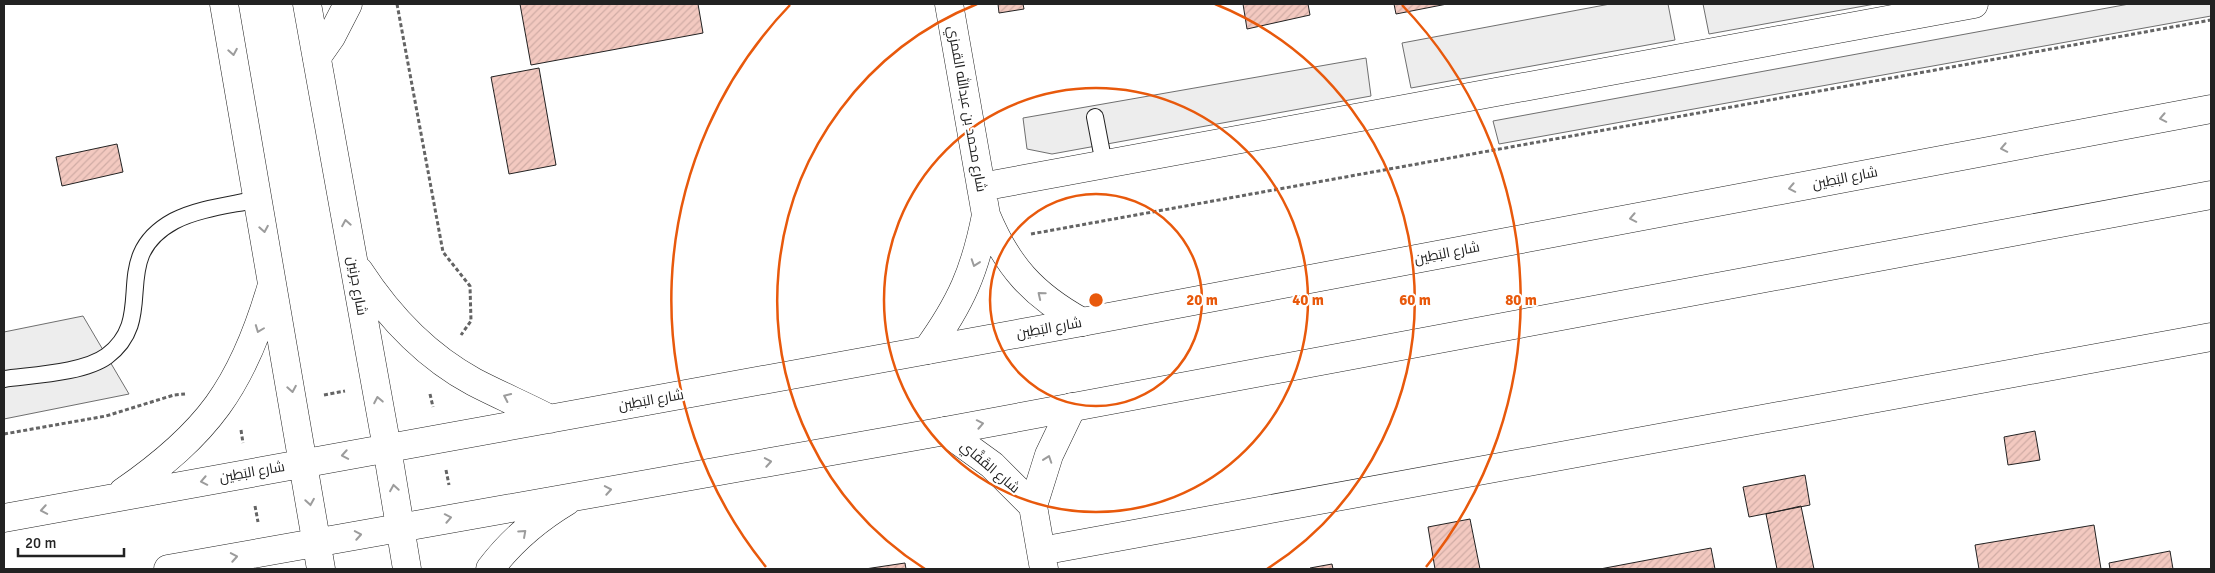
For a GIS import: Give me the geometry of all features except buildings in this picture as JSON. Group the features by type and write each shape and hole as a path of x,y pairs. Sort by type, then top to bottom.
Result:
{"main road":[{"path":"224,4 294,401 320,569"},
{"name":"شارع جرنين","path":"307,4 407,569"},
{"path":"317,57 331,37 348,4"},
{"name":"شارع محمد بن عبدالله القمزي","path":"949,4 986,215 996,240 1012,266 1032,288 1055,307 1082,322"},
{"path":"981,186 1974,4"},
{"name":"شارع البَطِين","path":"4,518 303,462 1082,322 2211,109"},
{"path":"168,569 945,431 2211,195"},
{"name":"شارع محمد بن عبدالله القمزي","path":"927,350 949,320 966,287 979,252 986,215"},
{"path":"353,262 383,306 406,332 440,361 474,382 550,419"},
{"path":"116,497 175,454 201,428 223,400 245,363 261,324 273,282"},
{"path":"1043,560 2211,337"},
{"name":"شارع القَفَّاي","path":"1043,560 1033,506 1050,455 1072,407"},
{"name":"شارع القَفَّاي","path":"945,431 992,465 1033,506"},
{"path":"490,569 520,535 546,514 575,496"}],"lane":[{"path":"1095,117 1104,164"},
{"path":"4,379 83,366 106,356 118,346 127,332 133,317 136,268 142,253 151,240 163,228 176,220 258,199"}],"path":[{"path":"397,4 443,252 470,286 471,320 456,342"},
{"path":"996,240 2211,20"},
{"path":"294,401 375,385"},
{"path":"4,434 106,416 174,395 196,393 223,400"}],"shaded area":[{"path":"1610,4 1668,4 1675,40 1411,88 1402,43"},
{"path":"1703,4 1875,4 1709,34"},
{"path":"2129,4 2211,4 2211,16 1499,144 1493,121"},
{"path":"1366,58 1371,96 1052,154 1027,149 1023,118"},
{"path":"83,316 129,394 4,419 4,332"}]}
